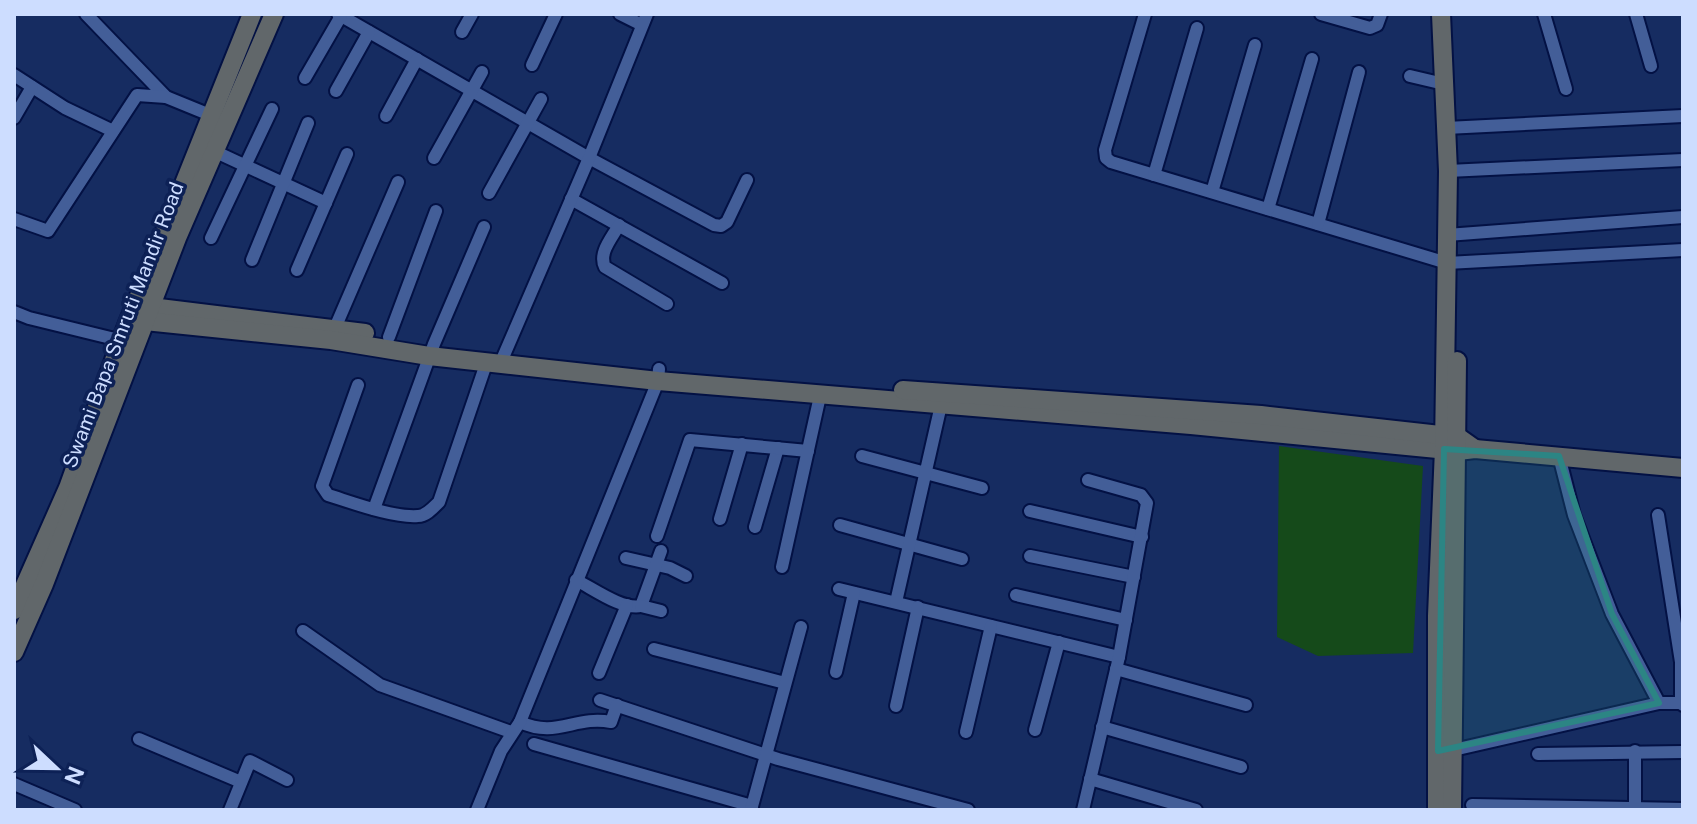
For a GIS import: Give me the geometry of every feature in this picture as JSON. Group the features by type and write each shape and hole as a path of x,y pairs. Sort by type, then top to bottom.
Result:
{"street":[{"path":"86,14 166,97"},
{"path":"14,610 129,343 219,119 252,14"},
{"name":"Swami Bapa Smruti Mandir Road","path":"14,652 50,570 129,343 148,314 177,238 216,152 219,119 274,14"},
{"path":"462,32 472,14"},
{"path":"532,65 556,14"},
{"path":"358,385 322,486 328,495 374,509 418,516 426,514 439,502 498,359 589,158 645,19 620,14"},
{"path":"1145,14 1105,150 1106,158 1111,162 1452,263 1683,250"},
{"path":"1321,14 1370,28 1377,25 1381,14"},
{"path":"1437,83 1441,14"},
{"path":"1449,14 1451,378 1456,444 1437,616 1445,751 1452,810"},
{"path":"1544,14 1566,89"},
{"path":"1636,14 1651,66"},
{"path":"305,78 339,15 589,158 714,225 721,226 727,222 747,180"},
{"path":"1154,175 1197,28"},
{"path":"336,91 369,32"},
{"path":"1212,192 1255,45"},
{"path":"386,116 417,59"},
{"path":"1268,209 1312,59"},
{"path":"1430,66 1450,128"},
{"path":"434,158 482,72"},
{"path":"1318,224 1359,72"},
{"path":"14,75 65,108 113,131"},
{"path":"1410,76 1437,83"},
{"path":"14,118 32,87"},
{"path":"14,219 48,231 137,95 166,97 219,119"},
{"path":"489,193 541,99"},
{"path":"211,238 272,109"},
{"path":"1450,128 1683,116"},
{"path":"252,260 308,123"},
{"path":"216,152 326,203"},
{"path":"297,270 347,154"},
{"path":"1452,171 1683,160"},
{"path":"335,328 398,182"},
{"path":"571,199 722,283"},
{"path":"389,337 436,211"},
{"path":"1452,235 1683,217"},
{"path":"619,225 603,253 601,260 605,267 667,304"},
{"path":"374,509 431,350 484,227"},
{"path":"14,312 129,343"},
{"path":"148,314 335,328 389,337 431,350"},
{"path":"148,314 331,340 658,375 820,396 1456,444"},
{"path":"658,375 1261,415 1456,444 1683,468"},
{"path":"480,809 501,751 516,727 658,375"},
{"path":"782,567 820,396"},
{"path":"896,602 941,405"},
{"path":"657,536 690,440 808,451"},
{"path":"720,519 742,444"},
{"path":"755,527 778,448"},
{"path":"862,456 982,488"},
{"path":"1559,456 1574,515 1612,614 1659,703"},
{"path":"1083,810 1118,663 1147,503 1141,495 1088,480"},
{"path":"1030,511 1142,537"},
{"path":"1445,751 1659,703 1682,704 1681,662 1658,515"},
{"path":"840,525 962,559"},
{"path":"1030,556 1134,577"},
{"path":"626,558 642,564 658,558"},
{"path":"658,558 686,576"},
{"path":"641,606 658,558"},
{"path":"576,580 627,605 661,611"},
{"path":"839,589 1059,642 1246,705"},
{"path":"836,672 854,593"},
{"path":"1016,595 1126,620"},
{"path":"599,673 627,605"},
{"path":"896,706 918,607"},
{"path":"966,732 991,626"},
{"path":"547,729 540,746 752,808 801,627"},
{"path":"303,631 380,685 516,727 555,730 596,719 611,722 617,705"},
{"path":"1035,730 1059,642"},
{"path":"654,649 785,683"},
{"path":"600,700 766,754 968,810"},
{"path":"1102,727 1241,767"},
{"path":"139,739 241,782"},
{"path":"1437,810 1445,751"},
{"path":"1635,751 1635,809"},
{"path":"1538,754 1683,752"},
{"path":"230,810 250,761 287,780"},
{"path":"1090,779 1196,810"},
{"path":"14,784 75,810"},
{"path":"1472,805 1683,809"}],"highlighted area":[{"path":"1444,449 1559,456 1612,614 1659,703 1438,751"}],"green space":[{"path":"1279,446 1423,466 1413,653 1318,656 1277,637"}]}
